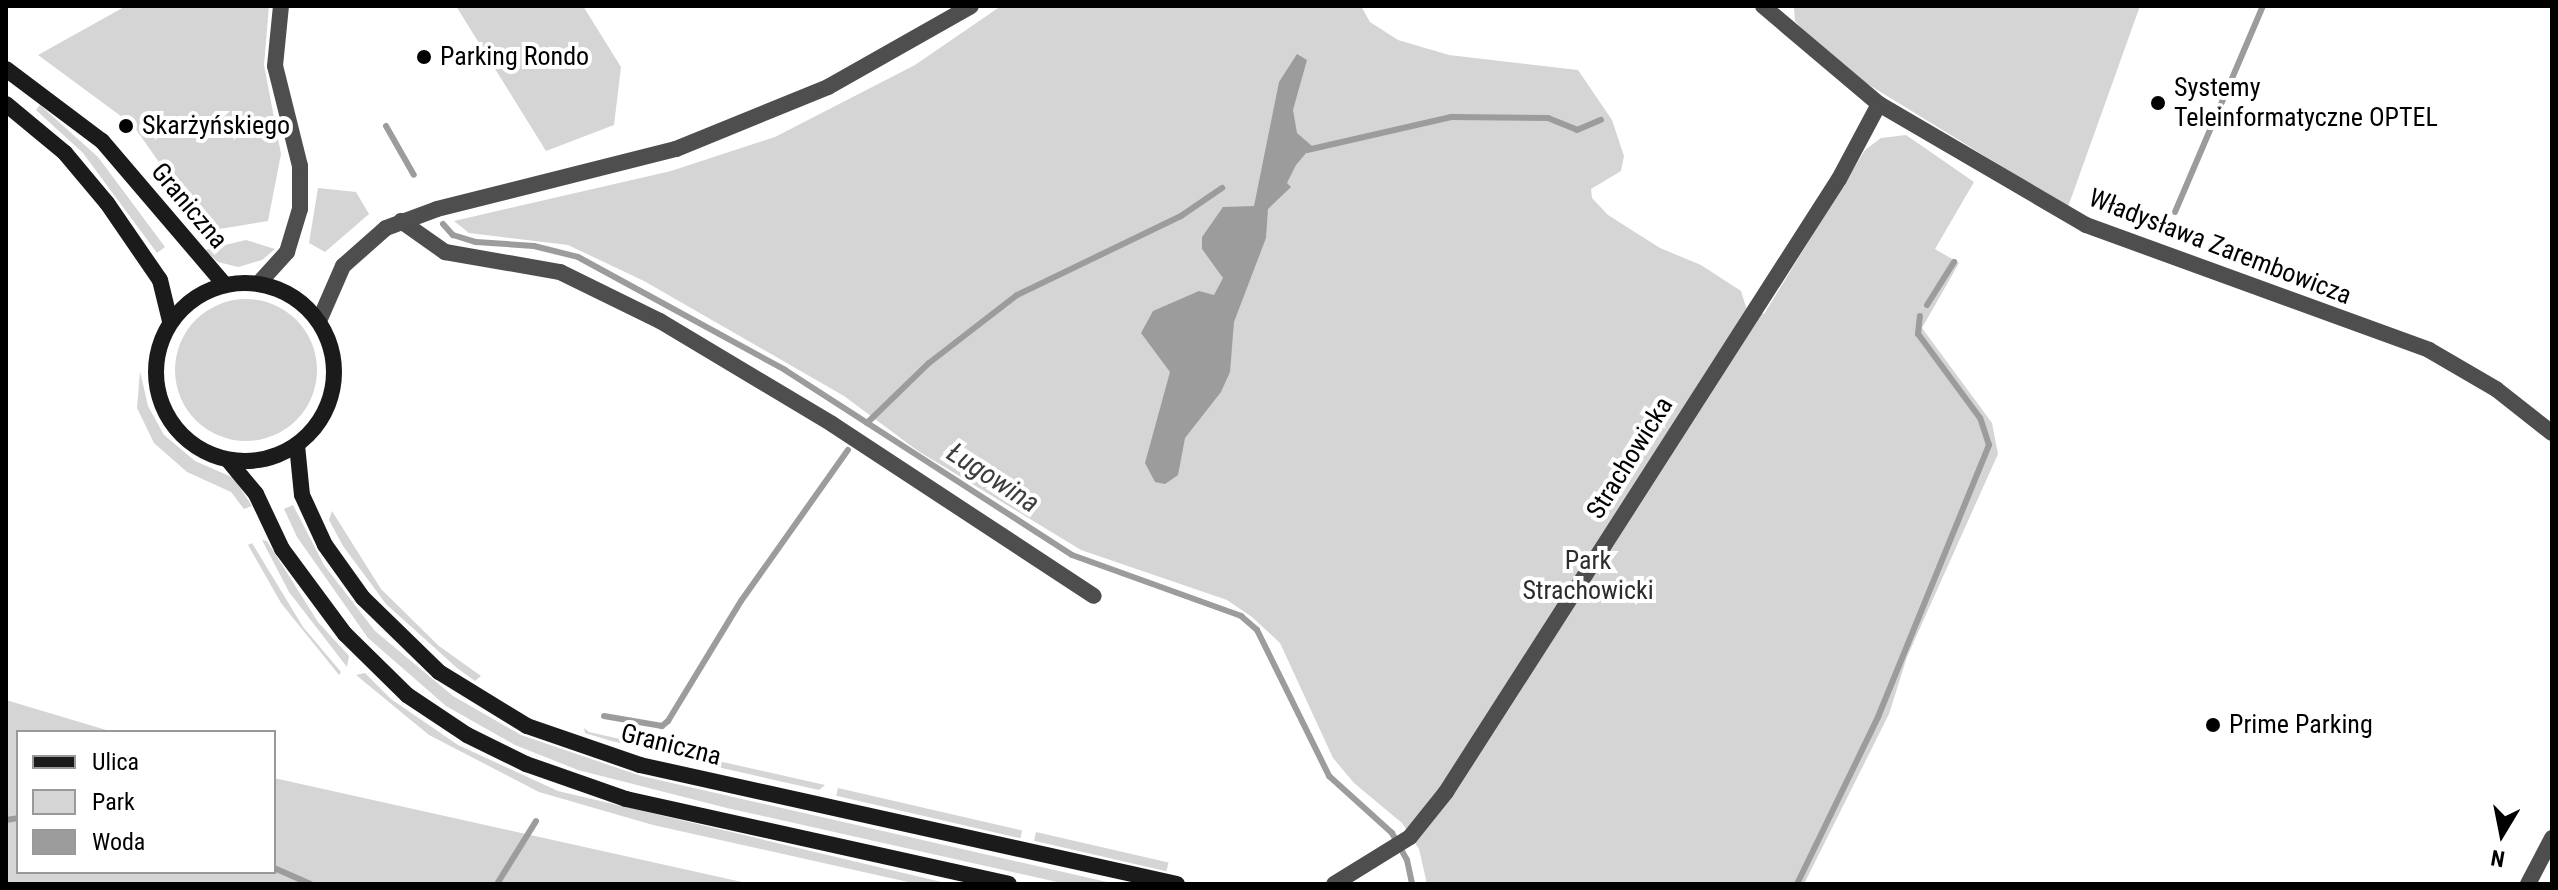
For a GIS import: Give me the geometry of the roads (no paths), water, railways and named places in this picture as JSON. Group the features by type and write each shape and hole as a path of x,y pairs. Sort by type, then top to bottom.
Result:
{"main road":[{"name":"Graniczna","path":"6,69 102,141 224,284"},
{"path":"6,104 65,153 107,203 162,282 170,321"},
{"path":"259,283 293,296 319,321 334,355 334,389 320,422 297,445 267,459 228,460 196,447 171,423 157,392 161,345 170,321 191,299 224,284 259,283"},
{"name":"Graniczna","path":"297,445 302,495 325,545 363,598 439,672 527,726 640,765 1177,884"},
{"path":"228,460 256,494 282,549 345,634 407,695 467,735 526,764 626,799 1009,884"}],"street":[{"path":"259,283 287,252 300,209 300,166 275,66 281,6"},
{"path":"319,321 343,266 376,235 401,221 689,144 828,87 971,6"},
{"name":"Władysława Zarembowicza","path":"1771,8 1879,104 2086,225 2429,350 2496,389 2552,433"},
{"name":"Strachowicka","path":"1334,884 1410,837 1446,792 1839,179 1879,104"},
{"path":"401,221 445,252 560,272 660,321 832,424 1094,596"},
{"path":"2528,884 2552,838"}],"water":[{"path":"1297,54 1307,60 1293,110 1297,133 1312,146 1296,165 1287,183 1291,187 1268,209 1266,238 1234,322 1230,372 1221,392 1185,438 1178,475 1165,484 1155,482 1145,463 1170,372 1141,333 1153,311 1199,291 1214,295 1223,278 1202,249 1202,237 1223,207 1254,206 1279,82"}],"waterway":[{"path":"2175,212 2263,6"},
{"path":"1307,150 1451,117 1548,118 1577,130 1601,120"},
{"path":"386,126 414,175"},
{"path":"867,423 929,363 1017,295 1181,216 1222,188"},
{"name":"Ługowina","path":"443,224 453,235 476,242 534,246 578,257 785,370 1072,555 1241,616 1257,630 1329,776 1392,833 1407,860 1412,884"},
{"path":"1927,305 1954,262"},
{"path":"1797,884 1878,717 1989,445 1980,418 1918,334 1920,316"},
{"path":"604,716 662,726 668,721 741,601 848,450"},
{"path":"6,820 16,818"},
{"path":"497,884 536,821"},
{"path":"276,869 311,884"}],"place":[{"name":"Parking Rondo","path":"424,57"},
{"name":"Systemy Teleinformatyczne OPTEL","path":"2158,103"},
{"name":"Skarżyńskiego","path":"126,126"},
{"name":"Prime Parking","path":"2213,725"}],"park label":[{"name":"Park Strachowicki","path":"1588,576"}]}
